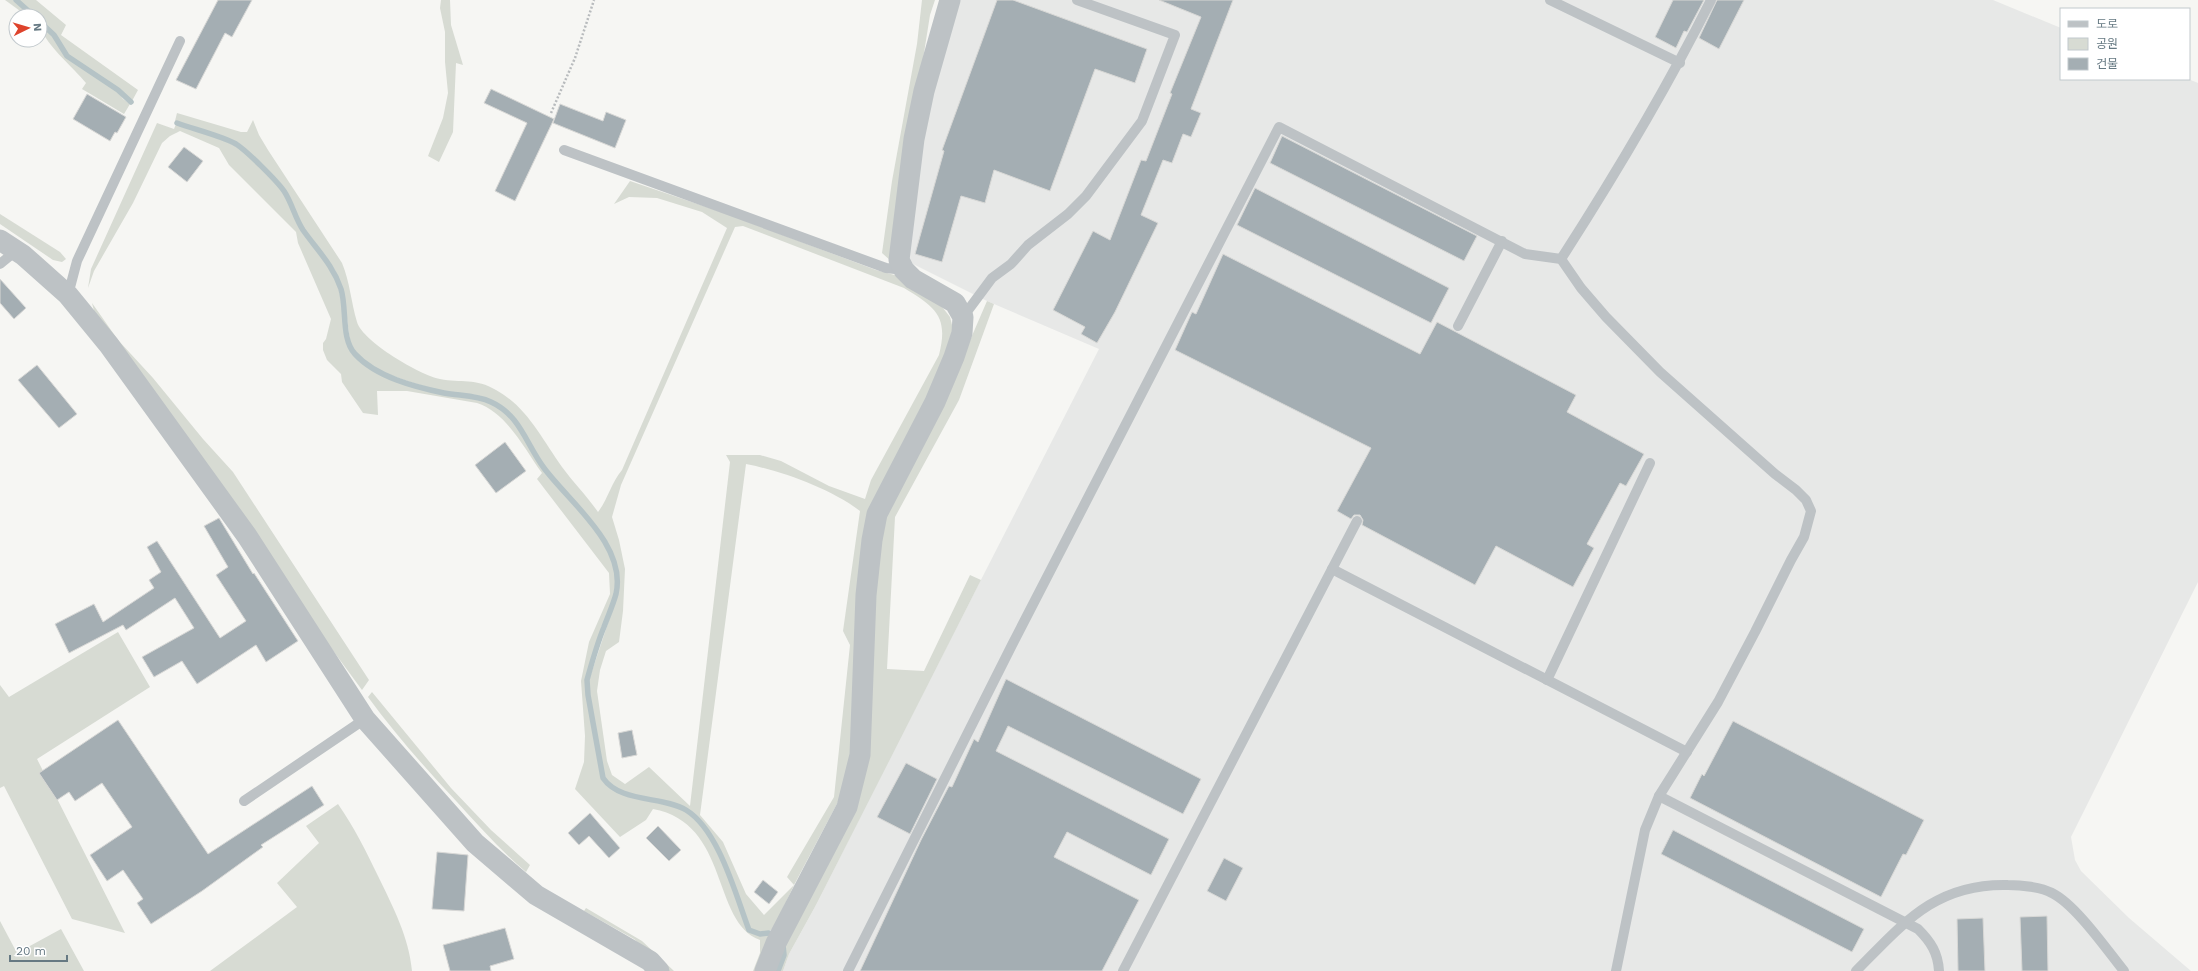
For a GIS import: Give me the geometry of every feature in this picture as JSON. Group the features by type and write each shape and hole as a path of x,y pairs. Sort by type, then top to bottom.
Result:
{"street":[{"path":"765,971 792,911 847,807 860,755 866,595 872,540 877,514 938,395 954,357 962,333 962,317 955,303 913,279 904,270 900,260 914,139 924,92 950,0"},
{"path":"0,240 23,255 68,295 109,345 247,536 365,719 475,843 536,895 650,961 659,971"}],"lane":[{"path":"962,317 992,278 1011,264 1028,245 1068,214 1090,190 1142,121 1175,35 1077,0"},
{"path":"1550,0 1680,63"},
{"path":"1561,259 1623,162 1680,63 1711,0"},
{"path":"68,295 76,261 180,41"},
{"path":"848,971 1012,645 1279,127 1525,254 1561,259 1581,288 1606,317 1660,372 1775,474 1796,490 1806,500 1811,511 1809,524 1804,537 1718,702 1659,796 1645,830 1616,971"},
{"path":"564,150 886,268 904,270"},
{"path":"1458,326 1502,242"},
{"path":"0,264 11,255 23,255"},
{"path":"1547,680 1650,463"},
{"path":"1123,971 1357,521"},
{"path":"1332,568 1687,752"},
{"path":"244,801 365,719"},
{"path":"1659,796 1918,929 1930,941 1938,957 1939,971"},
{"path":"1856,971 1904,923 1932,901 1962,889 1990,884 2019,885 2052,893 2079,915 2124,971"}],"path":[{"path":"551,112 575,58 594,0"}],"shaded area":[{"path":"958,0 1993,0 2060,28 2060,80 2190,80 2198,83 2198,582 2071,837 2075,860 2081,871 2129,918 2191,971 783,971 789,954 816,905 1099,349 987,301 907,261 911,178"}],"green space":[{"path":"5,0 13,0 22,8 16,8"},
{"path":"18,0 36,0 46,8 27,8"},
{"path":"441,0 450,0 451,25 463,65 456,63 453,132 439,162 428,156 443,118 448,93 445,62 445,32 440,8"},
{"path":"922,0 935,0 930,15 891,261 882,253 892,181 917,44"},
{"path":"48,10 66,25 61,35 138,90 132,101 125,97 119,89 68,55 55,34 48,27"},
{"path":"48,31 66,57 117,91 123,99 130,104 124,114 82,89 86,83 48,41"},
{"path":"177,113 241,132 247,132 253,120 259,135 268,150 342,263 347,277 357,322 361,330 381,348 419,371 440,379 475,382 489,386 507,397 517,405 533,424 562,467 598,512 622,470 727,228 702,212 657,198 629,197 614,204 630,181 727,214 876,270 902,277 943,308 950,317 953,333 941,371 891,468 853,754 839,800 794,885 774,928 762,932 751,929 726,862 707,829 697,816 676,804 631,794 620,790 611,785 604,778 590,695 589,680 618,593 619,577 610,548 590,518 544,467 518,422 505,408 476,395 445,392 410,382 385,373 364,361 354,351 350,342 345,303 335,270 301,225 291,200 279,181 236,143 175,121","holes":["743,226 904,288 924,301 937,314 942,331 942,342 939,355 871,480 865,499 829,486 781,461 760,455 726,455 730,462 690,806 649,767 625,784 612,775 607,761 597,691 600,670 606,651 619,642 623,611 625,569 619,540 612,517 621,485 735,227","746,464 775,471 821,488 860,511 843,631 850,645 834,797 787,877 794,885 764,915 746,894 723,842 700,815"]},
{"path":"157,123 174,129 176,124 207,134 240,149 253,161 283,192 302,231 334,275 341,300 345,337 351,352 358,360 381,375 409,386 436,393 479,399 489,402 499,408 520,431 537,460 552,481 598,534 607,548 613,563 616,578 613,597 600,633 586,680 587,695 601,779 618,793 664,804 685,811 696,820 706,832 724,865 748,931 760,935 769,935 757,971 753,971 760,953 760,940 744,930 733,914 708,852 695,833 678,818 653,809 646,820 620,837 575,789 584,762 585,736 581,681 589,642 610,594 609,573 537,479 542,473 514,432 506,423 488,408 477,403 407,391 377,391 378,415 363,413 342,382 341,374 327,360 323,350 323,343 326,339 331,319 298,243 296,232 229,165 219,148 180,131 170,136 162,143 133,203 94,271 88,288 91,269"},
{"path":"0,214 60,252 66,259 62,262 53,260 0,224"},
{"path":"987,301 994,304 959,400 895,517 887,669 924,671 970,575 981,580 816,905 789,954 783,971 779,971 785,955 783,942 784,956 777,971 769,971 780,943 861,788 869,737 872,620 882,518 937,417"},
{"path":"92,303 118,340 153,378 203,439 233,472 369,680 362,690 309,618 95,315"},
{"path":"118,632 150,687 37,759 125,933 72,919 4,786 0,788 0,685 9,697"},
{"path":"372,692 451,788 491,830 530,865 526,872 490,838 411,751 368,697"},
{"path":"338,804 360,839 395,911 408,946 412,971 210,971 297,907 277,883 319,843 306,826"},
{"path":"586,908 642,941 674,971 669,971 634,939 584,911"},
{"path":"0,921 17,953 61,929 84,971 0,971"}],"building":[{"path":"218,0 252,0 232,37 225,33 196,89 176,80"},
{"path":"997,0 1013,0 1147,49 1135,83 1095,69 1050,191 994,170 985,203 961,196 942,262 915,254 944,151 942,150"},
{"path":"1159,0 1233,0 1191,109 1201,113 1191,137 1183,134 1172,163 1163,160 1141,215 1158,223 1115,312 1097,343 1081,334 1085,327 1053,310 1093,231 1110,240 1141,160 1146,161 1172,94 1170,93 1201,17"},
{"path":"1673,0 1704,0 1687,32 1684,31 1676,48 1655,37"},
{"path":"1717,0 1744,0 1719,49 1699,38"},
{"path":"491,89 554,119 515,201 495,191 527,123 484,103"},
{"path":"87,94 126,117 117,133 115,132 110,141 73,119"},
{"path":"560,104 603,121 606,112 626,120 615,148 553,123"},
{"path":"1282,136 1477,236 1464,261 1270,163"},
{"path":"184,147 203,161 187,182 168,167"},
{"path":"1255,188 1449,288 1431,323 1237,225"},
{"path":"1223,254 1420,354 1437,322 1576,395 1567,412 1644,454 1626,486 1620,483 1587,544 1594,548 1573,587 1496,546 1475,585 1362,525 1363,520 1360,515 1354,515 1351,519 1337,511 1371,448 1175,350 1192,312 1196,314"},
{"path":"0,279 26,308 14,319 0,303"},
{"path":"37,365 77,414 59,428 18,380"},
{"path":"505,442 526,471 496,493 475,465"},
{"path":"219,518 253,574 254,573 298,641 266,662 256,645 197,684 182,661 154,677 142,657 194,628 175,598 126,630 123,625 69,653 55,624 94,604 103,622 154,588 149,580 161,572 147,547 157,541 220,638 246,621 216,575 228,567 204,526"},
{"path":"1006,679 1201,779 1183,814 1008,726 996,751 1169,839 1151,875 1067,832 1054,857 1139,900 1102,971 860,971 921,840 949,786 952,787 974,739 978,742"},
{"path":"118,720 208,854 312,786 324,805 261,845 263,847 202,891 151,924 137,903 143,899 123,870 107,881 90,855 132,827 102,783 75,801 69,792 57,800 39,773"},
{"path":"1733,721 1924,820 1906,855 1903,854 1881,897 1690,798 1702,774 1704,776"},
{"path":"632,730 637,755 622,758 618,733"},
{"path":"906,763 937,779 910,834 877,817"},
{"path":"590,813 620,848 609,858 589,836 579,845 568,833"},
{"path":"658,826 681,850 669,861 646,838"},
{"path":"1673,830 1864,929 1852,952 1661,854"},
{"path":"437,852 468,855 464,911 432,909"},
{"path":"1224,858 1243,868 1226,901 1207,891"},
{"path":"763,880 778,892 769,904 754,892"},
{"path":"2047,916 2048,971 2022,971 2020,917"},
{"path":"1983,918 1985,971 1958,971 1957,919"},
{"path":"505,928 514,959 490,966 491,971 450,971 443,945"}],"waterway":[{"path":"16,0 25,8"},
{"path":"48,29 54,35 67,56 118,90 131,102"},
{"path":"177,123 215,135 236,144 262,166 284,191 303,230 334,272 338,280 343,297 346,332 351,348 355,354 374,369 396,380 433,391 480,398 501,408 516,422 544,468 594,525 613,558 617,576 616,594 597,646 587,680 588,695 603,778 620,792 677,806 686,810 698,820 708,832 725,865 749,930 760,934 769,933"},
{"path":"778,971 784,955 783,945"}]}
